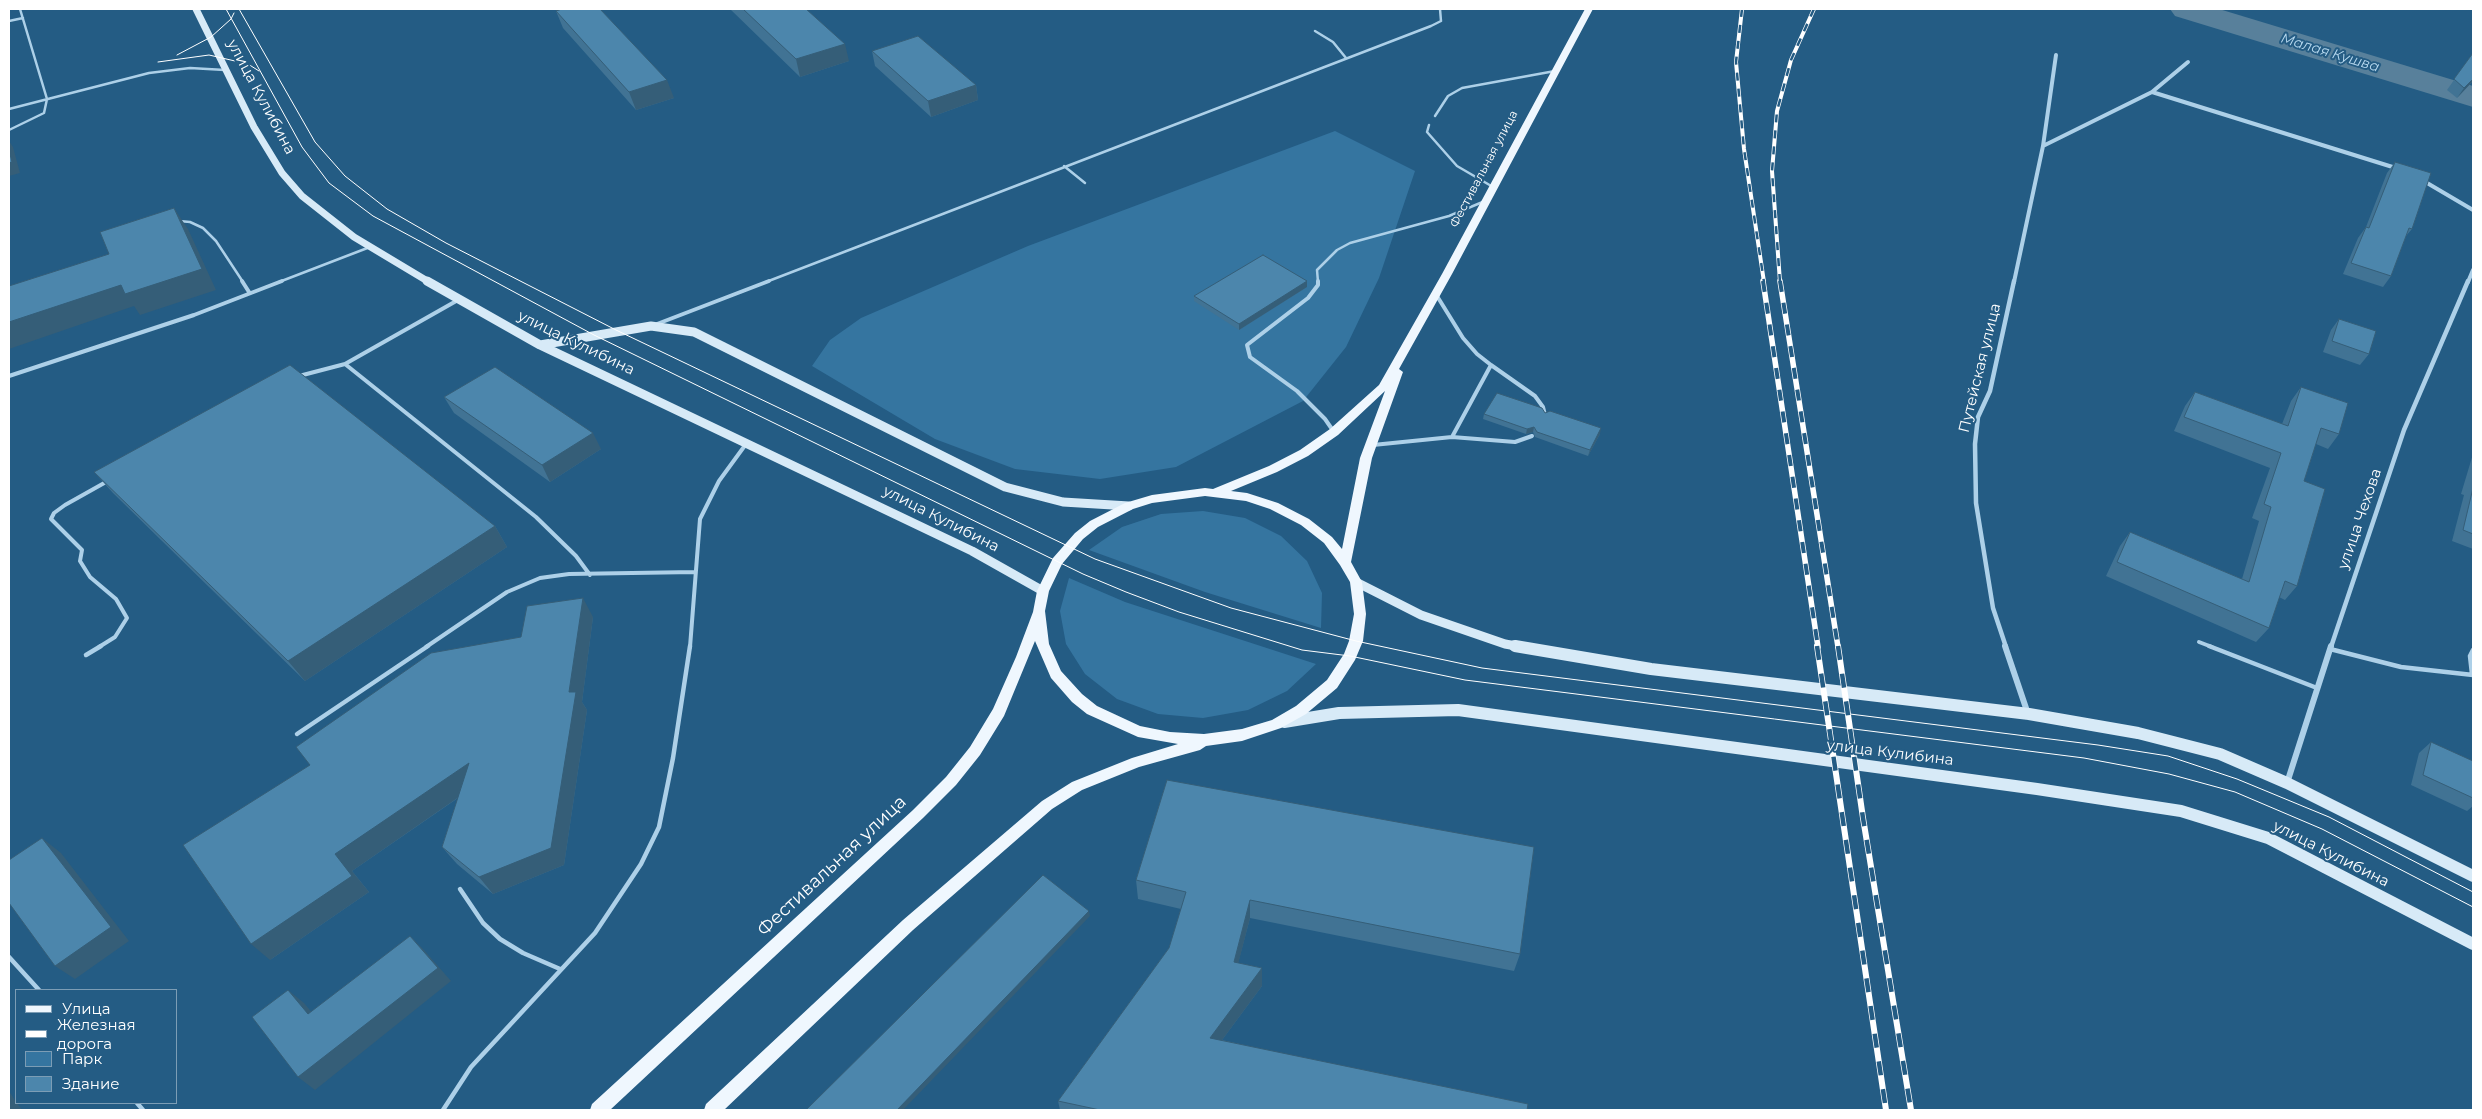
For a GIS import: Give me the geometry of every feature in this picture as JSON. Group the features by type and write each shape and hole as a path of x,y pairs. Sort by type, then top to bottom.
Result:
{"main road":[{"name":"Фестивальная улица","path":"1214,493 1273,469 1304,453 1334,432 1383,387 1487,200 1554,71 1589,9"},
{"name":"Фестивальная улица","path":"1345,562 1357,495 1370,446 1407,344"},
{"path":"712,1110 908,925 1047,805 1077,786 1138,762 1260,730 1276,724 1301,710 1323,693 1341,673 1358,636 1360,614 1356,582 1345,562 1317,530 1290,513 1247,497 1214,493 1175,494 1129,506 1094,524 1079,536 1057,561 1043,591 1039,611 1042,644 1056,674 1077,698 1092,710 1122,725 1156,735 1185,739 1224,738"},
{"name":"Фестивальная улица","path":"598,1110 918,814 951,781 975,751 999,712 1023,657 1039,611"}],"street":[{"name":"улица Кулибина","path":"196,9 254,127 282,173 302,196 328,218 370,247 458,300 540,345 747,442 972,551 1043,591"},
{"name":"Путейская улица","path":"2029,714 1993,608 1976,503 1975,444 1978,417 1990,391 2043,146 2056,55"},
{"path":"2043,146 2152,92 2188,62"},
{"path":"2152,92 2364,157 2407,173"},
{"path":"2416,177 2434,185 2473,210"},
{"name":"улица Чехова","path":"2287,783 2404,430 2473,270"},
{"path":"540,345 651,326 694,332 1005,487 1063,502 1129,506"},
{"path":"1356,582 1421,615 1505,644 1651,669 2029,714 2138,733 2220,754 2287,783 2473,876"},
{"name":"улица Кулибина","path":"1276,724 1348,712 1458,710 2046,790 2181,811 2268,838 2473,944"}],"lane":[{"path":"9,130 44,113 47,100 20,9"},
{"path":"651,326 1431,26 1441,21 1440,9"},
{"path":"9,22 23,18"},
{"path":"1315,31 1333,42 1346,58"},
{"path":"9,110 150,73 190,68 228,71"},
{"path":"1435,116 1448,96 1462,88 1554,71"},
{"path":"1429,125 1426,132 1458,166 1473,177 1493,187"},
{"path":"1064,166 1085,183"},
{"path":"1334,432 1325,419 1297,391 1250,357 1247,345 1308,298 1318,285 1317,270 1337,250 1350,243 1449,216 1487,200"},
{"path":"175,221 190,222 203,228 216,241 249,292"},
{"path":"9,376 194,315 249,292 370,247"},
{"path":"1435,294 1463,338 1477,354 1535,396 1543,406 1545,415"},
{"path":"296,378 312,371 345,364 458,300"},
{"path":"345,364 536,517 576,556 590,575"},
{"path":"1452,436 1491,365"},
{"path":"1370,446 1452,436 1515,442 1532,436"},
{"path":"443,1110 471,1068 595,933 641,864 659,827 673,758 690,645 700,519 719,481 747,442"},
{"path":"86,655 115,637 124,626 127,618 116,599 90,577 80,561 82,550 51,519 54,513 65,505 108,481"},
{"path":"297,734 508,592 546,577 569,574 590,575 644,571 695,572"},
{"path":"2199,642 2317,688"},
{"path":"2330,649 2401,667 2472,674 2470,656 2473,650"},
{"path":"460,889 483,923 500,939 524,953 560,969"},
{"path":"9,957 38,989"}],"green space":[{"path":"1335,131 1415,171 1379,278 1346,347 1303,401 1176,467 1100,479 1015,469 935,439 812,366 830,340 861,318 1028,246"},
{"path":"1203,511 1245,518 1281,536 1307,561 1322,593 1321,628 1205,592 1089,550 1122,527 1161,514"},
{"path":"1069,578 1125,602 1316,664 1287,691 1248,710 1203,718 1158,714 1117,699 1085,674 1066,644 1060,611"}],"building":[{"path":"562,9 600,9 667,80 629,92 556,11"},
{"path":"743,9 806,9 845,44 796,59"},
{"path":"918,36 976,85 928,101 872,51"},
{"path":"2473,53 2473,79 2464,88 2454,79"},
{"path":"9,150 12,162 9,163"},
{"path":"2395,162 2431,173 2412,229 2409,228 2391,276 2351,263 2366,227 2369,228"},
{"path":"174,208 202,269 125,294 121,285 9,322 9,286 109,254 100,232"},
{"path":"1263,255 1307,281 1239,324 1194,296"},
{"path":"2339,319 2376,331 2369,354 2332,341"},
{"path":"290,365 495,526 288,661 94,472"},
{"path":"495,367 593,433 542,465 444,397"},
{"path":"2301,387 2348,403 2339,434 2321,428 2304,481 2325,489 2297,586 2285,581 2269,628 2117,562 2130,532 2249,582 2271,507 2264,504 2281,453 2184,417 2195,392 2288,426"},
{"path":"1497,393 1542,408 1545,413 1550,411 1601,428 1590,450 1537,432 1534,427 1527,429 1484,414"},
{"path":"2473,488 2473,534 2463,530"},
{"path":"583,598 569,692 576,692 551,848 479,877 442,847 469,763 335,854 352,876 251,944 183,845 310,765 296,747 431,653 521,637 527,606"},
{"path":"2431,742 2473,761 2473,798 2423,775"},
{"path":"1167,780 1534,847 1520,954 1250,900 1234,962 1262,968 1210,1038 1528,1104 1527,1110 1100,1110 1058,1101 1169,948 1186,892 1136,880"},
{"path":"42,838 111,927 55,966 9,903 9,860"},
{"path":"1043,875 1089,911 897,1110 806,1110"},
{"path":"410,936 438,968 298,1077 252,1017 288,990 308,1014"}],"waterway":[{"name":"Малая Кушва","path":"2186,9 2473,97"}],"tram line":[{"path":"226,9 231,19"},
{"path":"239,9 315,142 345,176 387,209 446,243 616,330 1095,559 1231,608 1356,641 1482,668 2098,745 2168,756 2237,779 2329,817 2473,892"},
{"path":"231,19 234,13"},
{"path":"177,55 211,37 231,19"},
{"path":"231,19 302,147 329,183 373,216 594,335 1083,574 1126,592 1179,612 1302,650 1350,656 1465,680 2084,758 2169,774 2235,792 2322,829 2473,907"},
{"path":"158,62 209,55 248,64 259,71"}],"railway":[{"path":"1742,9 1736,62 1744,149 1764,282"},
{"path":"1780,282 1772,171 1777,111 1791,60 1814,9"},
{"path":"1763,281 1818,647"},
{"path":"1780,281 1838,647"},
{"path":"1817,646 1886,1110"},
{"path":"1838,646 1863,818 1911,1110"}]}
